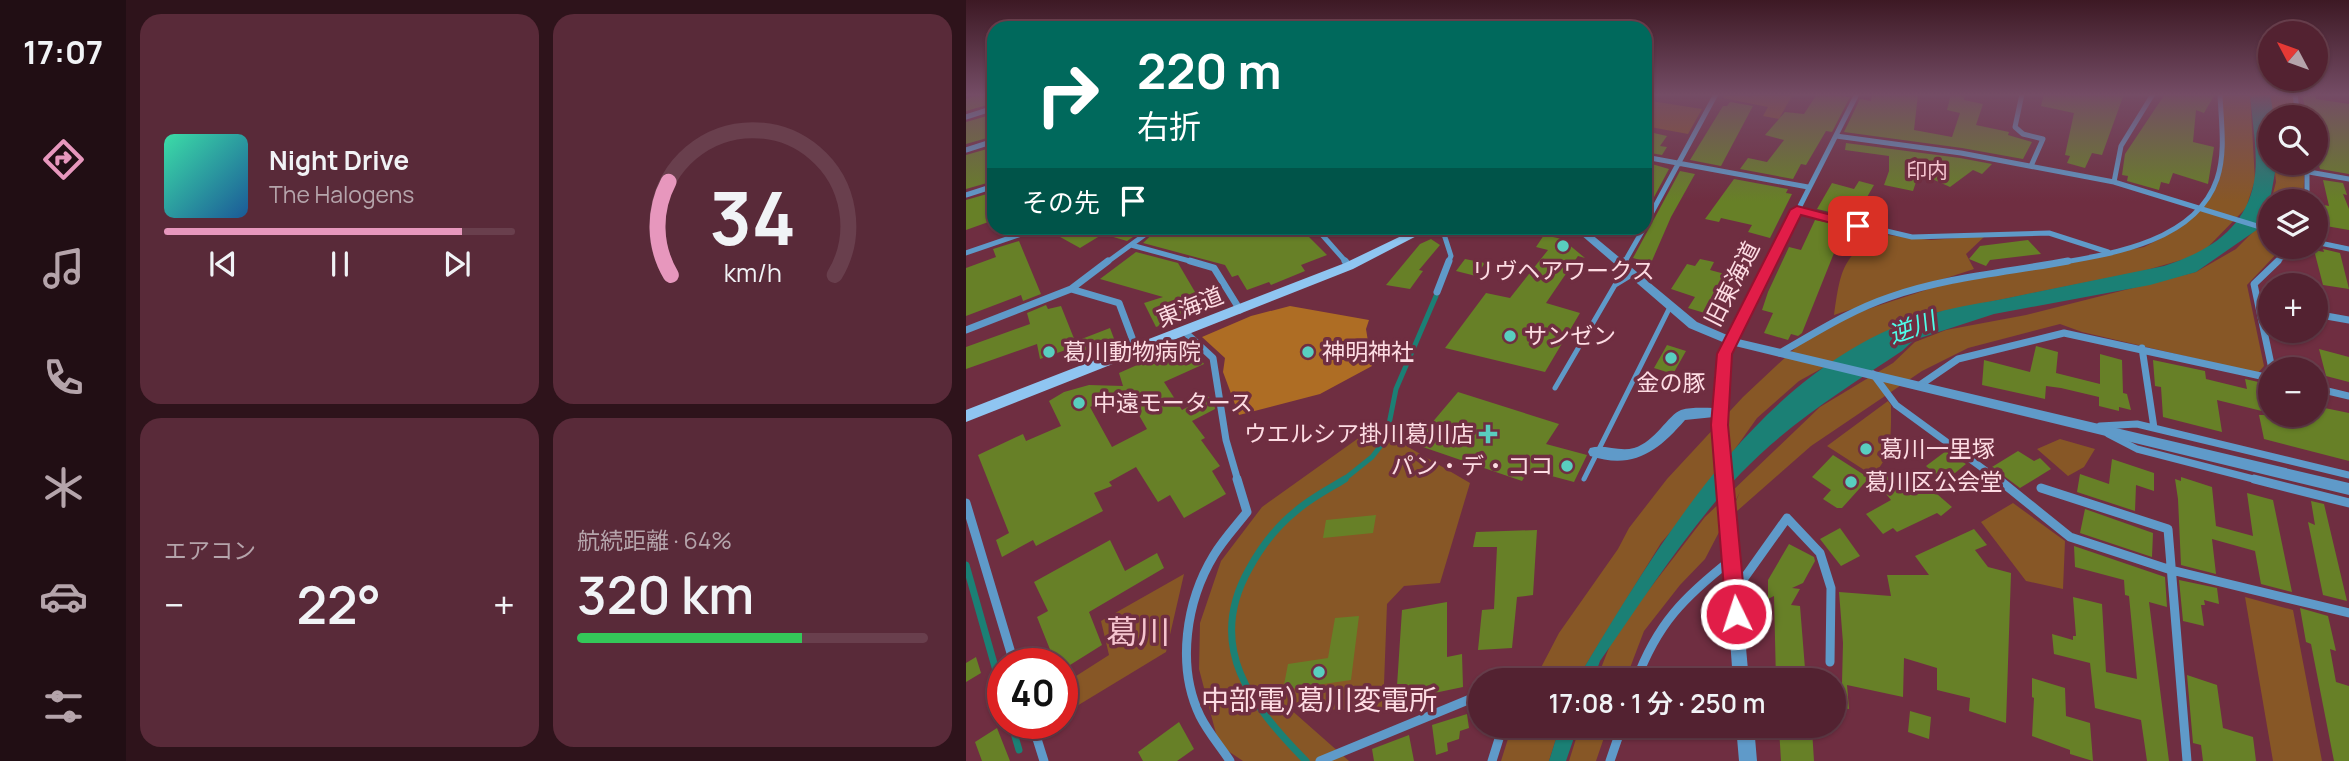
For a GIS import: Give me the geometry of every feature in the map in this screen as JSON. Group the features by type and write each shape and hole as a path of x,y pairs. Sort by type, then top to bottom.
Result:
{"main road":[{"name":"東海道","path":"966,416 1349,266 1412,235"}],"street":[{"path":"1652,212 1697,130"},
{"name":"旧東海道","path":"1740,668 1721,419 1721,372 1731,341 1839,130"},
{"path":"2018,130 2023,134 2043,139 2031,166"},
{"path":"2114,182 2114,170 2127,130"},
{"path":"1780,353 1825,327 1888,297 1944,282 2109,252 2139,245 2169,232 2199,208 2213,190 2220,172 2220,130"},
{"path":"1836,136 2031,166 2114,182 2258,226"},
{"path":"966,150 987,143"},
{"path":"1652,159 1808,187"},
{"path":"2326,175 2349,179"},
{"path":"966,195 987,188"},
{"path":"1797,210 1912,237 2049,233 2109,252"},
{"path":"966,253 1019,235"},
{"path":"966,330 1071,289 1145,235"},
{"path":"1322,235 1349,266"},
{"path":"1437,292 1451,256 1444,235"},
{"path":"1587,235 1693,326 1731,341 2349,489"},
{"path":"1623,265 1639,235"},
{"path":"1131,245 1214,268 1240,310"},
{"path":"2328,245 2349,249"},
{"path":"2266,273 2280,259"},
{"path":"2258,280 2254,284 2258,299"},
{"path":"1071,289 1119,303 1137,351"},
{"path":"2328,316 2349,320"},
{"path":"1185,332 1213,358 1226,440 1247,512 1212,556 1195,600 1185,646 1188,683 1199,715 1230,761"},
{"path":"1920,385 1958,359 2064,332 2258,375"},
{"path":"2142,348 2154,428"},
{"path":"1873,374 1896,405 1981,464 2070,537 2171,570 2349,613"},
{"path":"2328,391 2349,396"},
{"path":"1595,453 1631,456 1656,444 1682,415 1721,419"},
{"path":"2092,427 2137,424 2349,475"},
{"path":"2092,427 2137,449 2349,503"},
{"path":"2041,488 2168,529 2187,761"},
{"path":"966,503 1010,648"},
{"path":"1734,592 1787,518 1820,553 1831,588 1830,662"},
{"path":"1641,668 1656,632 1671,610 1732,560"},
{"path":"1320,761 1468,700"},
{"path":"1492,761 1499,738"},
{"path":"1610,761 1618,738"},
{"path":"1746,738 1748,761"},
{"path":"1037,739 1044,761"}],"lane":[{"path":"1555,388 1615,285 1633,274"},
{"path":"1584,480 1661,319 1670,307"}],"shaded area":[{"path":"1664,130 1691,130 1688,134"},
{"path":"2221,130 2252,130 2255,180 2246,208 2205,250 2192,257 2143,271 1934,313 1893,329 1799,381 1757,418 1703,494 1661,543 1584,668 1541,668 1559,633 1618,549 1629,528 1667,479 1743,397 1806,338 1850,315 1938,286 2144,247 2182,224 2207,202 2217,183 2221,159"},
{"path":"2275,175 2304,175 2304,189 2274,189"},
{"path":"2258,227 2258,259 2272,259 2247,285 2262,357 2258,357 2258,373 2082,332 2060,324 1968,348 1922,371 1811,446 1728,519 1740,492 1705,559 1680,585 1644,631 1630,668 1601,668 1614,635 1705,517 1820,407 1893,363 1915,342 1946,330 2026,315 2196,272 2236,249"},
{"path":"1878,234 1931,240 1985,236 1966,254 1974,269 1834,315 1844,268 1856,251"},
{"path":"1290,306 1369,320 1366,329 1372,366 1320,394 1239,415 1223,372 1225,358 1202,337 1251,316"},
{"path":"1888,401 1891,405 1889,443 1884,460 1872,475 1827,446"},
{"path":"1374,427 1470,483 1440,583 1404,586 1387,604 1383,711 1289,708 1349,761 1243,761 1219,745 1199,669 1200,623 1221,561 1262,507"},
{"path":"2060,439 2095,449 2084,467 2068,476 2037,449"},
{"path":"2013,503 2065,541 2063,589 2026,581 1981,522"},
{"path":"1184,574 1166,652 1078,705 1078,675 1109,655 1101,621"},
{"path":"2245,597 2293,610 2322,761 2273,761"},
{"path":"1508,738 1556,738 1549,761 1501,761"},
{"path":"1576,738 1604,738 1596,761 1569,761"}],"water":[{"name":"逆川","path":"2253,130 2258,130 2258,175 2275,175 2272,189 2258,189 2258,229 2196,272 2150,285 1994,314 1914,340 1798,423 1759,455 1721,495 1667,564 1598,668 1584,668 1644,570 1682,515 1724,462 1769,413 1819,371 1874,337 1935,313 2164,266 2195,254 2222,237 2233,226 2249,199 2255,172"},
{"path":"1556,738 1574,738 1566,761 1549,761"}],"building":[{"path":"966,130 987,130 987,138 966,144"},
{"path":"1709,130 1740,130 1721,166 1690,160"},
{"path":"1770,130 1833,130 1832,132 1826,131 1806,165 1801,164 1793,179 1740,169 1748,158 1767,162 1784,140 1765,135"},
{"path":"1845,130 1914,130 1952,137 1954,130 1997,130 2032,142 2023,159 1844,132"},
{"path":"2070,130 2111,130 2102,155 2092,153 2085,168 2067,163 2070,156 2065,155"},
{"path":"2141,130 2194,130 2193,142 2214,147 2208,184 2173,173 2169,184 2161,182 2159,190 2127,181 2128,176 2122,175 2125,154"},
{"path":"2328,130 2349,130 2349,174 2328,170"},
{"path":"1652,133 1667,136 1660,146 1667,147 1662,155 1652,153"},
{"path":"1846,143 1992,164 1982,174 1973,170 1950,187 1919,173 1913,191 1884,185 1889,171 1889,156 1845,150"},
{"path":"987,149 987,183 966,189 966,155"},
{"path":"1652,164 1669,169 1652,201"},
{"path":"1680,171 1695,174 1671,217 1651,263 1633,258 1645,235 1652,235 1652,223"},
{"path":"1734,179 1788,189 1786,193 1792,194 1770,238 1748,232 1752,225 1721,218 1719,222 1705,219"},
{"path":"2323,180 2343,183 2347,195 2343,194 2349,209 2349,230 2328,226 2328,189 2325,189"},
{"path":"1859,181 1874,185 1855,218 1817,209 1832,183 1854,189"},
{"path":"987,194 987,222 966,230 966,200"},
{"path":"1815,220 1848,227 1845,234 1842,233 1802,333 1798,336 1791,334 1788,340 1764,333 1773,313 1762,310 1768,292 1789,247 1801,250"},
{"path":"1057,235 1101,235 1080,248"},
{"path":"1106,235 1136,235 1127,241"},
{"path":"1152,235 1307,235 1327,255 1301,265 1305,271 1271,285 1269,282 1247,290 1238,275 1232,277 1225,265 1143,243"},
{"name":"サンゼン","path":"1544,235 1562,239 1585,258 1578,256 1546,303 1580,313 1545,372 1445,348 1486,293 1510,298 1548,250 1536,247"},
{"path":"1431,239 1440,245 1419,270 1423,271 1410,289 1386,285 1420,244"},
{"path":"2028,240 2041,254 1990,260 1986,266 1969,259 1980,246"},
{"path":"1019,241 1041,294 1023,301 1021,295 966,316 966,268 996,257 993,249"},
{"path":"2328,250 2340,253 2349,289 2328,286 2328,273 2320,273 2316,259 2328,259"},
{"path":"1136,252 1178,263 1205,309 1156,327 1144,303 1163,297 1100,279"},
{"path":"1465,259 1485,263 1476,276 1456,271"},
{"path":"1700,259 1714,262 1710,270 1725,274 1713,295 1728,299 1718,317 1688,308 1695,297 1671,289 1687,264 1695,266"},
{"path":"1046,305 1048,309 1061,306 1077,346 1040,359 1037,344 966,369 966,347 1030,324 1027,313"},
{"path":"1110,328 1116,344 1085,356 1079,340"},
{"name":"金の豚","path":"1667,345 1686,351 1673,374 1654,368"},
{"path":"1180,346 1185,354 1195,350 1204,364 1164,382 1182,410 1208,396 1214,403 1215,409 1192,421 1205,438 1201,440 1220,466 1212,471 1226,494 1184,518 1170,495 1158,502 1136,467 1109,482 1112,486 1094,493 1103,511 1036,546 1033,540 1002,557 996,540 1009,533 978,455 1023,434 1026,441 1061,426 1049,401 1064,392 1089,385 1123,386 1119,373","holes":["1125,391 1147,429 1112,447 1090,407"]},
{"path":"2036,346 2058,352 2056,373 2100,384 2100,354 2122,360 2123,393 2127,394 2131,410 2119,407 2119,411 2099,406 2099,397 2061,388 2046,386 2045,399 1982,385 1984,360 2030,372"},
{"path":"2319,349 2349,357 2349,382 2328,377 2328,357 2321,357"},
{"path":"2153,360 2205,371 2206,379 2247,389 2245,379 2258,382 2258,410 2217,400 2222,432 2163,417 2161,387 2155,386"},
{"name":"ウエルシア掛川葛川店","path":"1458,392 1559,424 1546,444 1587,455 1574,482 1529,470 1522,481 1414,444"},
{"path":"2328,409 2349,413 2349,461 2264,439 2262,427 2328,427"},
{"path":"1946,451 1966,464 1944,482 1926,466"},
{"path":"2018,451 2034,461 2040,458 2051,469 2020,488 1992,467"},
{"name":"葛川区公会堂","path":"1833,455 1869,478 1842,508 1837,508 1823,499 1831,490 1812,477"},
{"path":"2112,459 2154,473 2154,491 2136,485 2135,511 2077,492 2080,474 2109,484"},
{"path":"1887,472 1907,495 1923,482 1952,507 1941,516 1937,513 1897,532 1893,528 1883,534 1866,514 1891,500 1874,479"},
{"path":"2181,477 2212,487 2216,526 2253,536 2247,493 2273,500 2292,592 2261,584 2255,551 2212,539 2216,574 2181,565 2175,479 2181,481"},
{"path":"2311,501 2324,504 2347,601 2323,595 2308,522 2315,525"},
{"path":"2085,509 2153,533 2152,557 2080,533"},
{"path":"1376,515 1373,533 1323,538 1326,520"},
{"path":"1840,528 1860,556 1841,566 1820,539"},
{"path":"1974,529 1987,545 1975,550 1988,567 2011,573 2006,723 1969,711 1970,698 1937,690 1937,668 1904,658 1903,697 1847,685 1849,709 1846,709 1846,668 1842,668 1839,592 1891,596 1887,575 1929,575 1915,556"},
{"path":"1537,530 1533,595 1517,597 1512,648 1478,650 1482,610 1494,609 1497,547 1473,547 1476,532"},
{"path":"1110,540 1125,571 1157,553 1164,568 1089,612 1102,645 1078,660 1078,648 1049,648 1037,617 1048,611 1034,582"},
{"path":"1789,544 1814,557 1815,561 1803,583 1792,588 1800,589 1791,605 1800,606 1805,668 1776,668 1774,596 1768,599 1768,580"},
{"path":"2074,546 2165,577 2167,607 2149,602 2169,761 2147,761 2141,720 2095,708 2090,663 2054,654 2052,634 2073,640 2073,636 2076,636 2073,597 2102,604 2106,672 2137,679 2129,596 2125,595 2124,580 2075,567"},
{"path":"2179,580 2217,588 2219,604 2204,600 2205,605 2201,605 2204,626 2183,621"},
{"path":"1447,602 1447,657 1462,654 1463,687 1396,701 1402,610"},
{"path":"2300,608 2328,616 2336,651 2330,649 2336,682 2349,686 2349,761 2334,761 2311,644 2306,642"},
{"name":"中部電)葛川変電所","path":"1359,616 1351,680 1283,690 1288,664 1328,658 1335,618"},
{"path":"976,657 981,673 966,682 966,663"},
{"path":"2187,675 2217,685 2223,728 2253,737 2256,761 2203,761 2201,745 2193,743"},
{"path":"2032,678 2065,688 2066,716 2090,723 2093,761 2070,754 2070,750 2032,736"},
{"path":"1910,711 1931,717 1929,739 1908,732"},
{"path":"1467,714 1468,728 1460,731 1459,739 1447,743 1448,751 1436,755 1432,725"},
{"path":"1179,722 1194,749 1177,761 1143,761 1138,752"},
{"path":"987,734 987,739 1001,739 1010,761 982,761 975,742"},
{"path":"1409,735 1414,761 1374,761 1372,749"},
{"path":"1780,738 1813,738 1814,761 1781,761"}],"waterway":[{"path":"1343,480 1372,457 1386,439 1396,389 1436,296"},
{"path":"1306,761 1252,696 1240,673 1233,649 1232,624 1237,597 1249,569 1270,538 1302,506 1343,480"},
{"path":"966,565 990,648"},
{"path":"1016,739 1019,750"}],"place":[{"name":"リヴヘアワークス","path":"1563,246"},
{"name":"サンゼン","path":"1510,336"},
{"name":"葛川動物病院","path":"1049,352"},
{"name":"神明神社","path":"1308,352"},
{"name":"金の豚","path":"1671,358"},
{"name":"中遠モータース","path":"1079,403"},
{"name":"ウエルシア掛川葛川店","path":"1488,434"},
{"name":"葛川一里塚","path":"1866,449"},
{"name":"パン・デ・ココ","path":"1567,466"},
{"name":"葛川区公会堂","path":"1851,482"},
{"name":"中部電)葛川変電所","path":"1319,672"}],"district":[{"name":"印内","path":"1927,171"},
{"name":"葛川","path":"1138,632"}],"route":[{"path":"1736,614 1720,425 1721,372 1725,354 1797,210 1858,226"}]}
